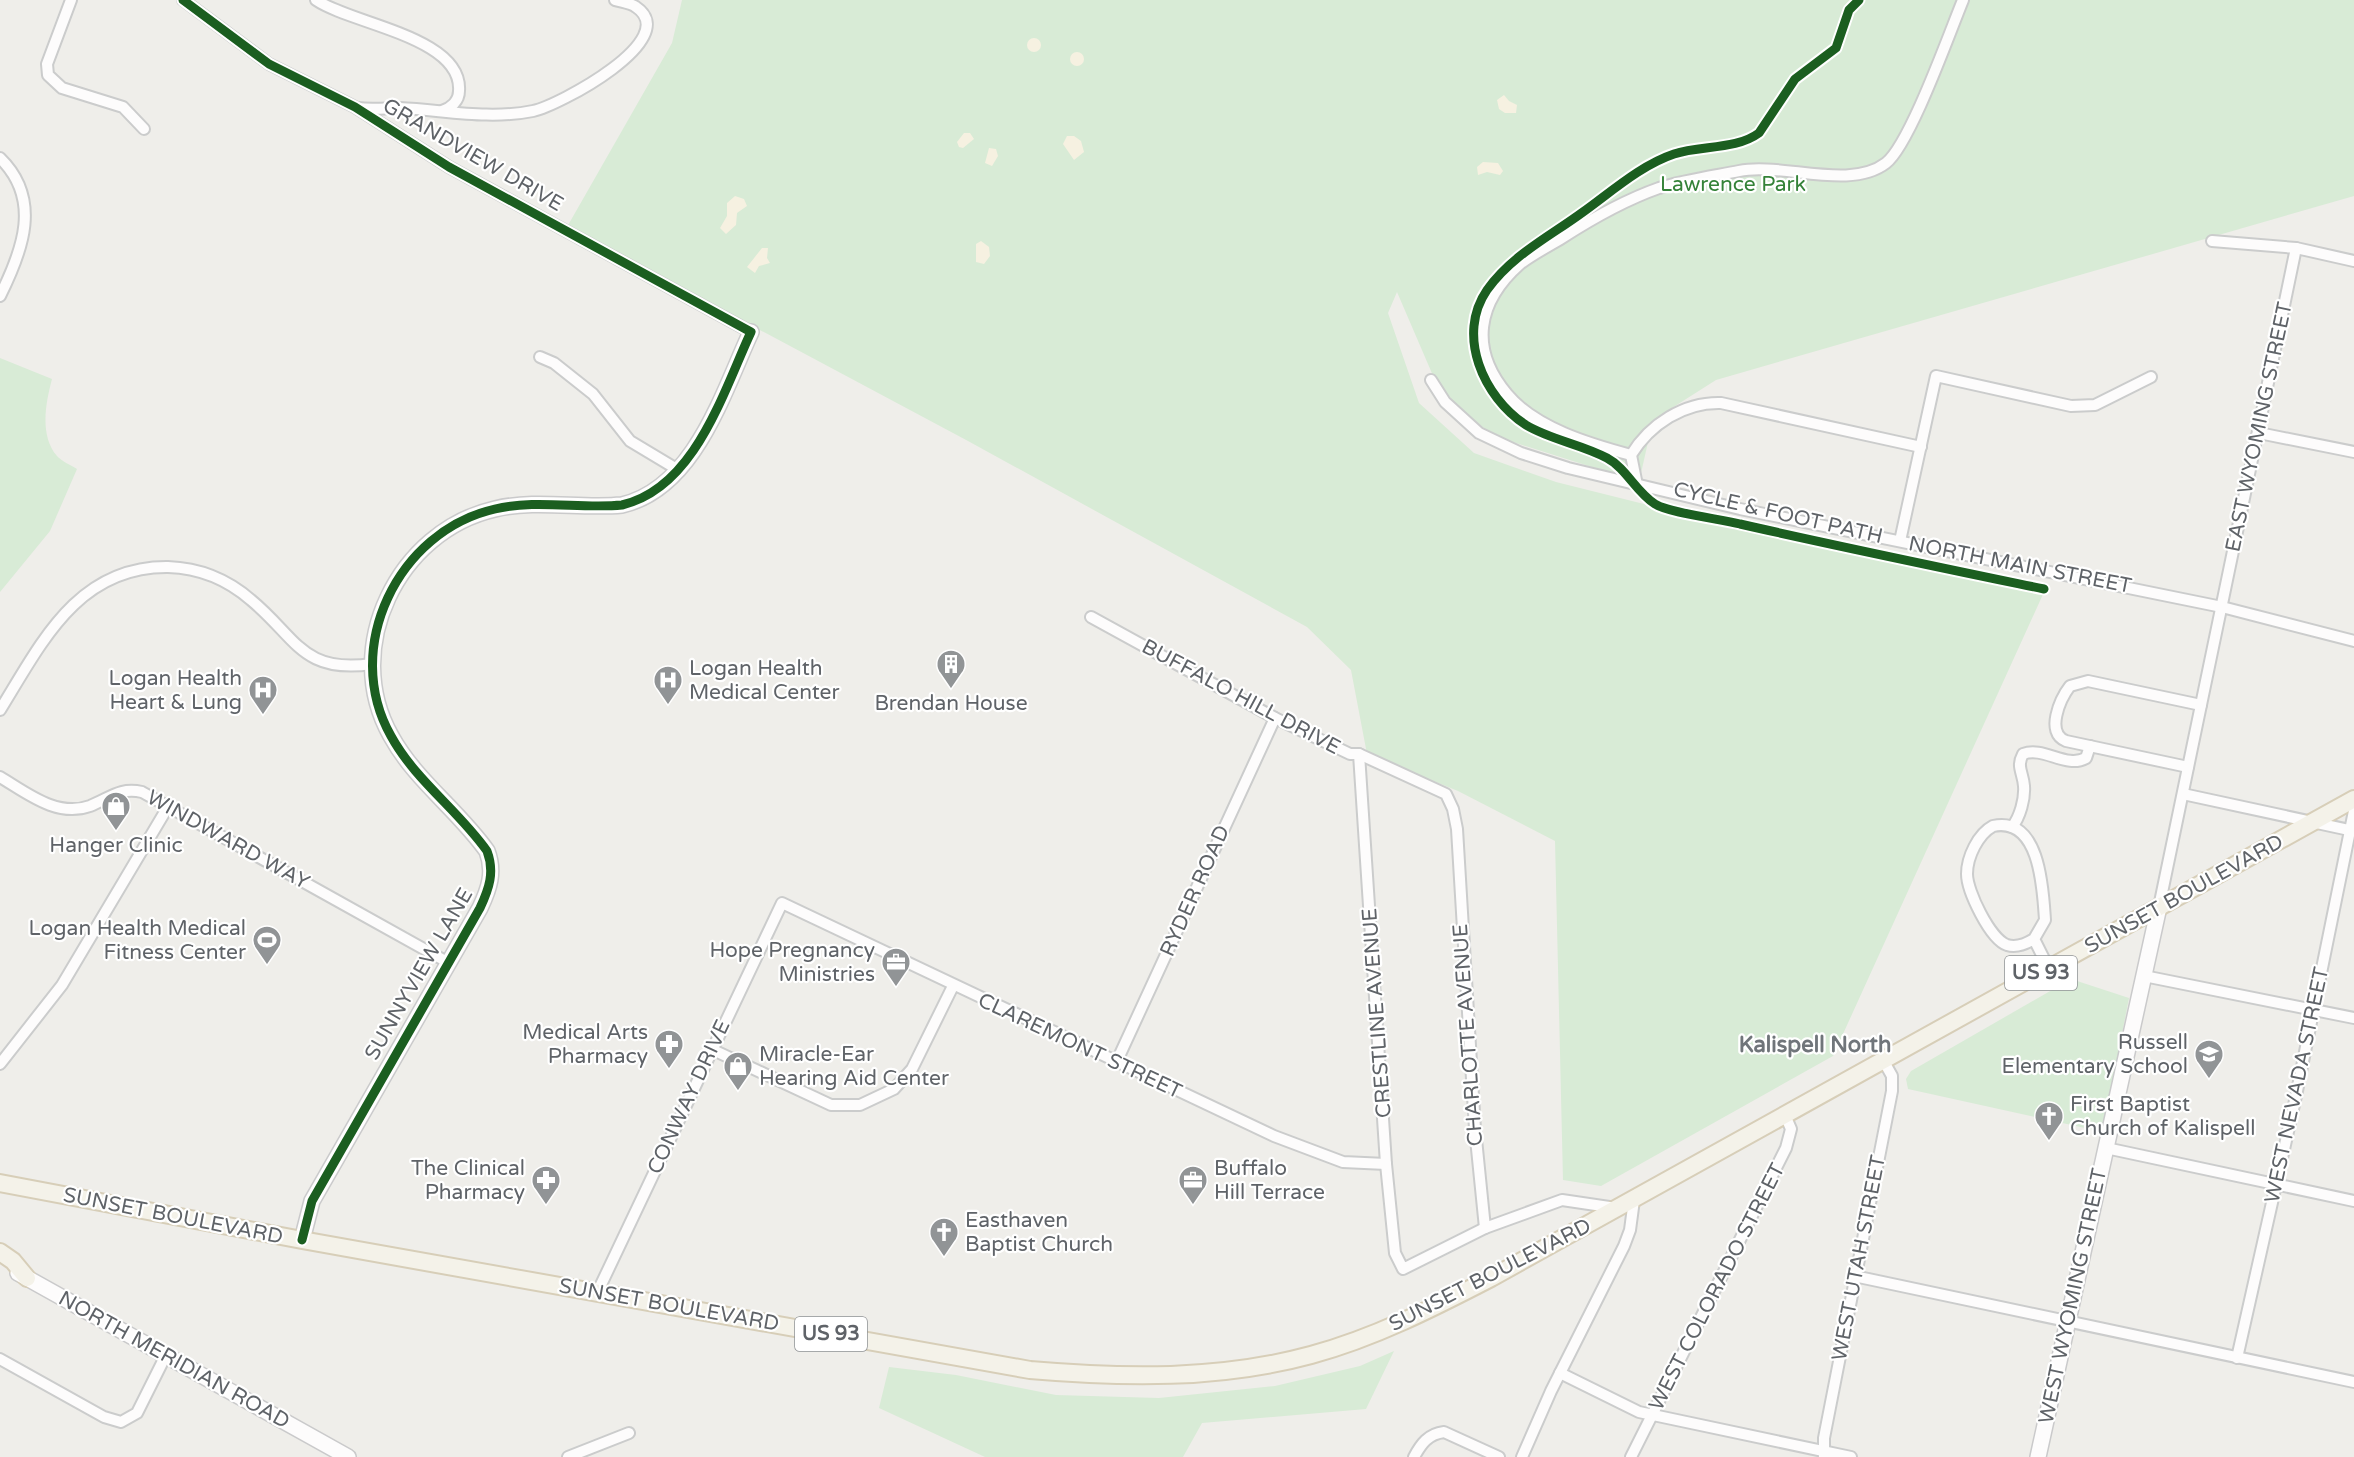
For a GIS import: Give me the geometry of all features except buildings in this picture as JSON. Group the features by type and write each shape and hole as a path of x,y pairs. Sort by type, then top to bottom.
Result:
{"main road":[{"name":"SUNSET BOULEVARD","path":"1,1184 1030,1370 1108,1376 1187,1376 1252,1368 1311,1355 1379,1332 1449,1299 1627,1204 2354,799"},
{"path":"0,1252 13,1261 27,1278"}],"street":[{"path":"71,0 47,64 48,75 62,88 123,107 144,129"},
{"name":"GRANDVIEW DRIVE","path":"183,0 269,64 355,107 449,167 751,332"},
{"path":"316,0 335,11 426,45 441,55 453,69 459,91 455,103 441,111"},
{"path":"355,107 502,115 535,111 554,105 634,53 646,34 645,16 636,7 615,0"},
{"path":"1631,455 1555,428 1516,405 1497,382 1482,351 1483,319 1497,288 1522,263 1597,216 1659,188 1743,170 1864,174 1885,163 1897,151 1910,129 1963,0"},
{"path":"0,158 20,187 27,216 15,266 0,296"},
{"path":"2212,241 2296,248 2354,261"},
{"name":"EAST WYOMING STREET","path":"2222,607 2296,248"},
{"name":"SUNNYVIEW LANE","path":"302,1240 312,1201 487,894 491,862 480,841 415,771 389,734 375,694 372,664 374,638 378,621 396,582 420,551 454,526 480,513 509,506 609,506 636,502 659,490 680,471 698,441 751,332"},
{"path":"540,357 554,363 593,394 630,441 680,471"},
{"path":"1900,541 1936,376 2071,406 2095,405 2151,377"},
{"name":"NORTH MAIN STREET","path":"1431,380 1445,402 1466,424 1521,453 1568,468 1900,541 2222,607 2354,640"},
{"path":"1637,485 1631,455 1646,434 1686,409 1709,403 1721,403 1921,447"},
{"path":"2259,433 2354,452"},
{"path":"0,710 50,630 77,600 112,578 152,568 191,570 224,581 250,599 294,644 317,660 347,667 372,664"},
{"name":"WEST WYOMING STREET","path":"2038,1457 2159,907 2222,607"},
{"name":"BUFFALO HILL DRIVE","path":"1091,617 1275,718 1350,754 1359,754 1446,794 1453,809 1457,840"},
{"path":"2188,767 2060,738 2055,732 2056,720 2066,691 2075,684 2094,681 2201,705"},
{"name":"RYDER ROAD","path":"1116,1063 1275,718"},
{"path":"2012,827 2019,816 2024,789 2018,766 2023,754 2034,752 2078,761 2086,758 2090,746"},
{"name":"CRESTLINE AVENUE","path":"1359,754 1386,1164 1395,1253 1404,1269 1485,1228"},
{"name":"WINDWARD WAY","path":"0,777 54,807 69,810 89,806 120,790 142,792 449,963"},
{"path":"2183,794 2352,831"},
{"path":"0,1064 62,985 169,805"},
{"name":"WEST NEVADA STREET","path":"2237,1358 2314,1010 2352,831 2354,811"},
{"path":"1997,825 2012,827 2027,836 2035,855 2045,920 2034,939 2016,946 2000,941 1982,915 1967,876 1973,852 1985,831 1997,825"},
{"name":"CHARLOTTE AVENUE","path":"1457,840 1474,1129 1485,1228"},
{"name":"CLAREMONT STREET","path":"782,903 1116,1063 1309,1150 1343,1162 1386,1164"},
{"name":"CONWAY DRIVE","path":"598,1291 782,903"},
{"path":"2034,939 2049,969"},
{"path":"2144,976 2354,1018"},
{"path":"711,1049 831,1105 860,1105 894,1089 912,1069 953,986"},
{"name":"WEST UTAH STREET","path":"1824,1454 1824,1438 1854,1276 1892,1091 1892,1076 1883,1060"},
{"name":"WEST COLORADO STREET","path":"1631,1457 1786,1148 1791,1129 1785,1115"},
{"path":"2106,1148 2354,1201"},
{"path":"1485,1228 1562,1200 1627,1204 1630,1230 1624,1246 1560,1373 1522,1457"},
{"name":"NORTH MERIDIAN ROAD","path":"0,1262 348,1457"},
{"path":"1854,1276 2354,1382"},
{"path":"0,1359 104,1417 121,1422 137,1413 166,1355"},
{"path":"1560,1373 1621,1406 1652,1415 1824,1454 1851,1457"},
{"path":"1414,1457 1426,1439 1435,1433 1444,1432 1499,1457"},
{"path":"568,1457 628,1433"}],"green space":[{"name":"Lawrence Park","path":"682,0 2354,0 2354,196 1716,380 1653,420 1639,482 1494,436 1460,409 1434,378 1397,292 1388,313 1419,403 1474,453 1556,482 1724,524 2044,592 1833,1056 1601,1186 1563,1180 1555,841 1458,791 1367,754 1351,670 1307,627 968,441 567,227 672,43"},
{"path":"0,358 52,379 46,408 48,438 57,456 77,469 50,531 0,592"},
{"path":"2071,979 2129,998 2103,1132 1908,1089 1906,1079 1911,1071"},
{"path":"1394,1351 1366,1409 1202,1423 1183,1457 985,1457 879,1408 889,1367 956,1375 1056,1395 1159,1398 1275,1386 1360,1366"}],"sand":[{"path":"1031,38 1037,38 1041,45 1037,52 1031,52 1027,48 1027,42"},
{"path":"1074,52 1080,52 1084,59 1080,66 1074,66 1070,62 1070,56"},
{"path":"1504,95 1517,105 1516,113 1505,113 1499,109 1497,100"},
{"path":"964,133 970,133 974,139 963,148 959,147 957,142"},
{"path":"1067,136 1074,136 1081,141 1084,152 1074,160 1063,144"},
{"path":"989,148 996,149 998,156 992,166 985,163"},
{"path":"1483,162 1498,163 1503,171 1500,175 1487,172 1478,175 1477,167"},
{"path":"735,196 744,199 747,206 737,213 736,225 726,234 720,228 727,216 727,203"},
{"path":"981,241 989,247 990,256 984,264 976,262 976,244"},
{"path":"762,248 768,248 767,258 770,263 759,266 755,273 747,267"}],"cycle path":[{"path":"183,0 269,64 355,107 449,167 751,332 703,435 688,459 669,479 647,495 622,505 511,506 461,521 431,541 406,567 388,598 376,631 373,666 377,702 391,736 412,767 487,851 491,873 480,908 312,1201 302,1240"},
{"name":"CYCLE & FOOT PATH","path":"1859,0 1849,10 1836,48 1795,79 1759,133 1729,145 1684,151 1650,165 1532,247 1508,267 1487,290 1478,308 1474,326 1474,345 1479,364 1497,398 1526,425 1614,462 1648,499 1662,507 2044,589"}],"place":[{"name":"Brendan House","path":"951,690"},
{"name":"Logan Health Medical Center","path":"668,706"},
{"name":"Logan Health Heart & Lung","path":"263,716"},
{"name":"Hanger Clinic","path":"116,832"},
{"name":"Logan Health Medical Fitness Center","path":"267,966"},
{"name":"Hope Pregnancy Ministries","path":"896,988"},
{"name":"Medical Arts Pharmacy","path":"669,1070"},
{"name":"Russell Elementary School","path":"2209,1080"},
{"name":"Miracle-Ear Hearing Aid Center","path":"738,1092"},
{"name":"First Baptist Church of Kalispell","path":"2049,1142"},
{"name":"The Clinical Pharmacy","path":"546,1206"},
{"name":"Buffalo Hill Terrace","path":"1193,1206"},
{"name":"Easthaven Baptist Church","path":"944,1258"}],"district":[{"name":"Kalispell North","path":"1815,1045"}]}
